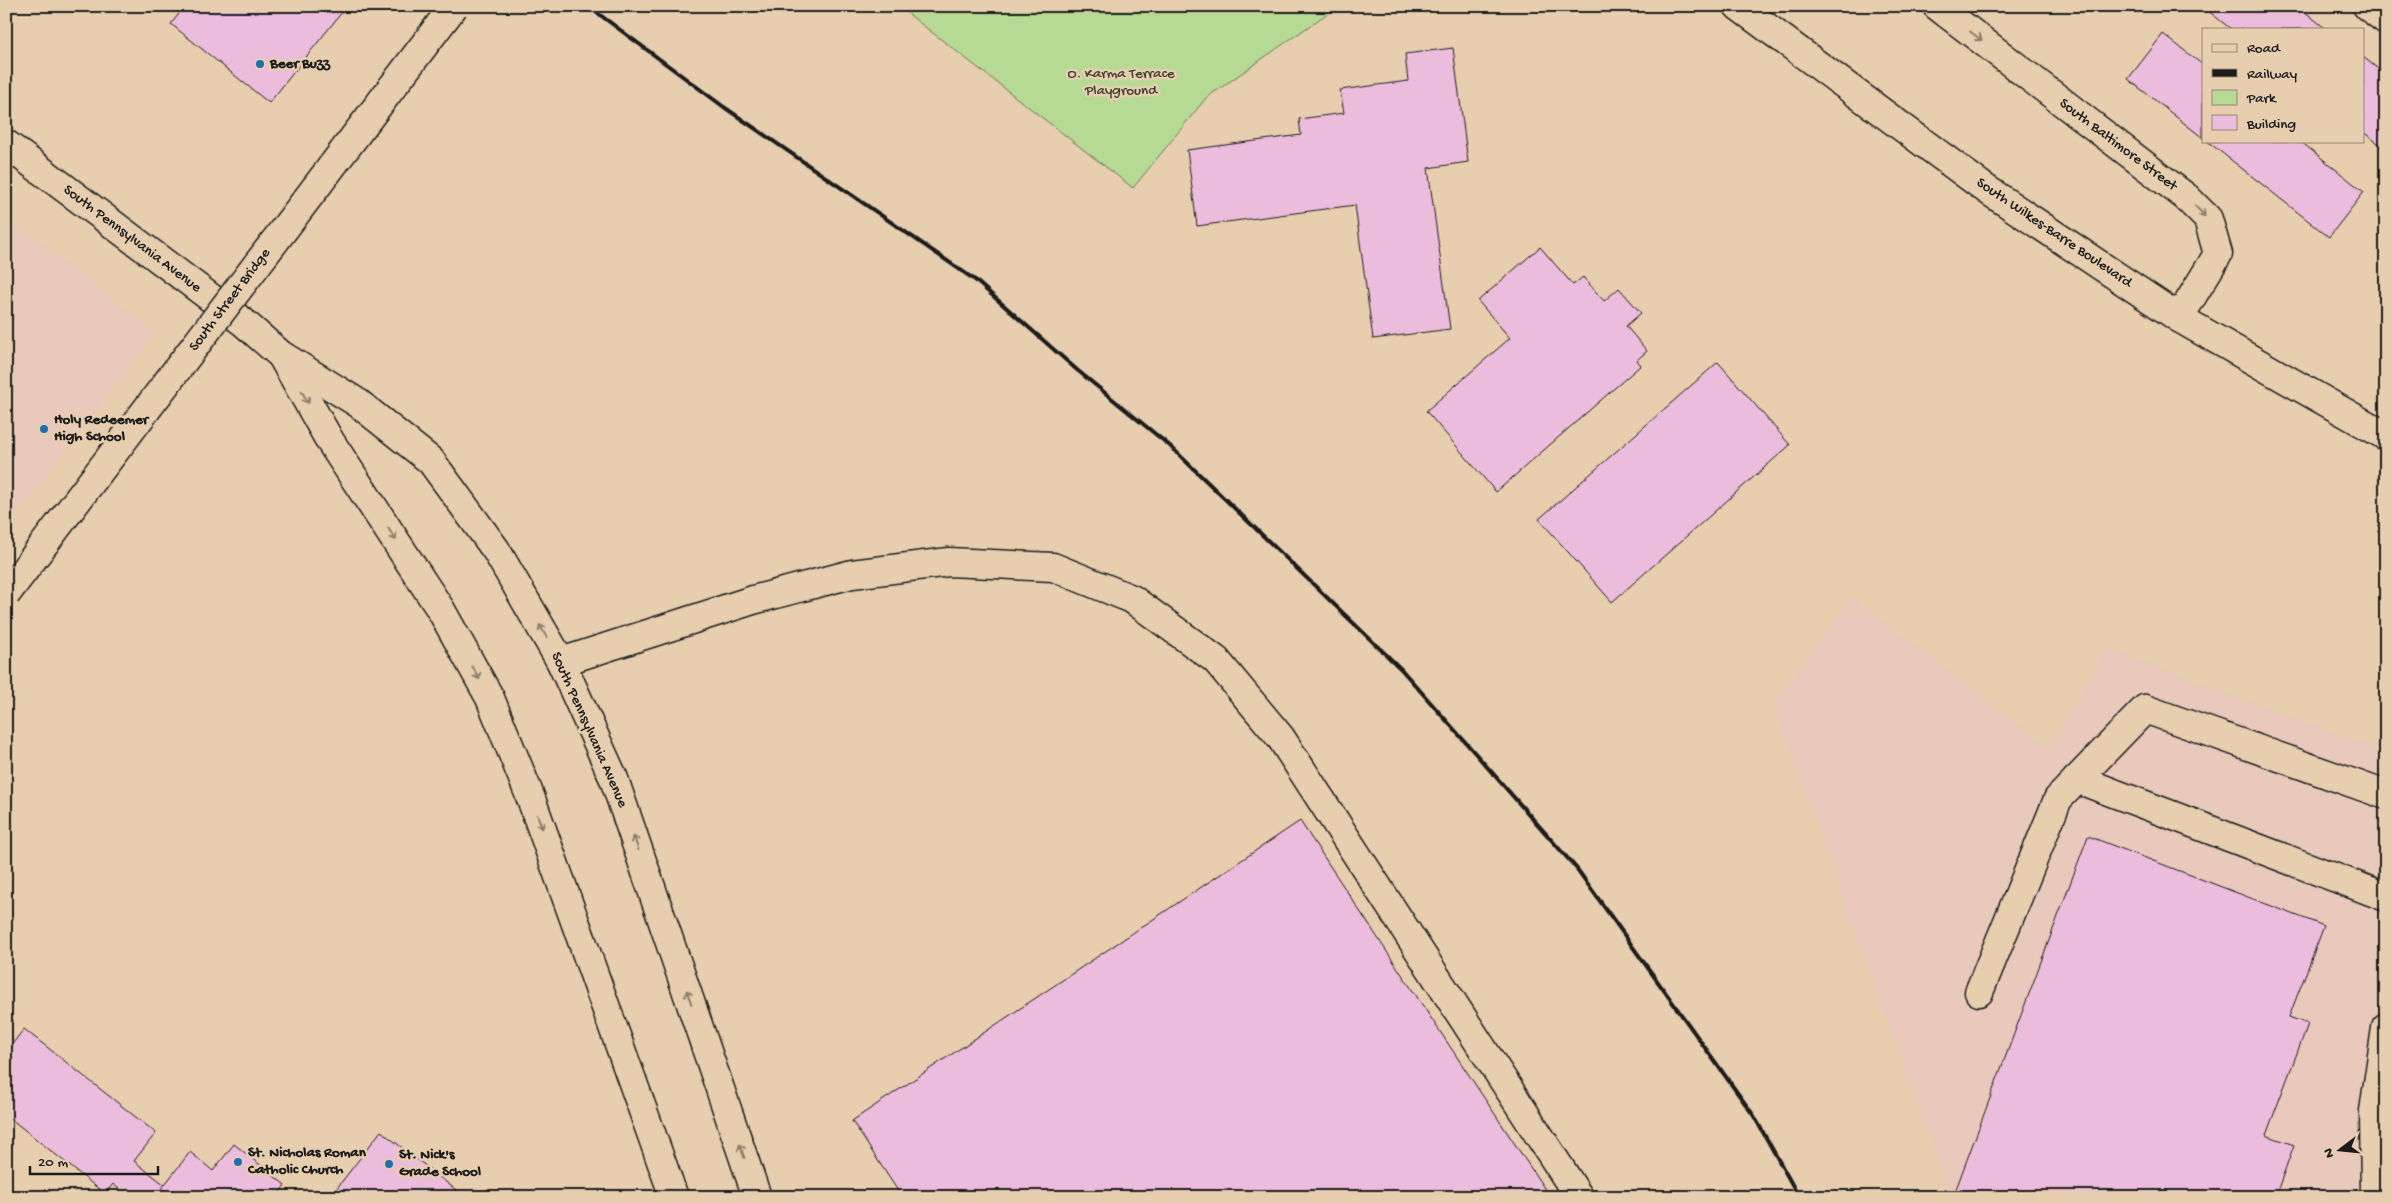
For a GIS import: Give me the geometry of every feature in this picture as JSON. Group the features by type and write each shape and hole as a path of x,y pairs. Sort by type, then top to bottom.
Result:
{"main road":[{"name":"South Street Bridge","path":"6,594 454,6"},
{"name":"South Wilkes-Barre Boulevard","path":"1738,6 1986,189 2179,318 2386,436"},
{"name":"South Baltimore Street","path":"1937,6 2186,196 2208,219 2218,254 2179,318"},
{"path":"2367,6 2386,20"},
{"name":"South Pennsylvania Avenue","path":"6,144 243,322 281,354 358,403 430,461 496,550 561,662 614,779 757,1197"},
{"name":"South Pennsylvania Avenue","path":"281,354 330,441 441,610 490,698 530,796 674,1197"},
{"path":"561,662 753,600 852,574 949,562 1053,568 1132,599 1216,660 1281,738 1579,1197"},
{"path":"1979,992 2058,799 2145,709 2386,795"},
{"path":"2077,779 2386,897"},
{"path":"2375,1197 2374,1111 2386,1028"}],"shaded area":[{"name":"Holy Redeemer High School","path":"6,217 155,333 6,526"},
{"path":"1853,599 2050,749 2106,649 2386,753 2386,1197 1951,1197 1773,703"}],"green space":[{"name":"O. Karma Terrace Playground","path":"898,6 1338,6 1206,98 1133,188"}],"building":[{"name":"Beer Buzz","path":"185,6 347,6 269,103 171,24"},
{"path":"2202,6 2298,6 2325,28 2230,28"},
{"path":"2163,34 2202,64 2202,137 2128,79"},
{"path":"1453,48 1468,162 1428,168 1450,329 1373,339 1355,205 1197,226 1187,150 1301,135 1299,119 1344,113 1340,90 1408,81 1405,54"},
{"path":"2364,58 2386,75 2386,149 2364,133"},
{"path":"2208,142 2301,142 2364,192 2329,237"},
{"path":"1540,247 1573,285 1583,277 1604,301 1619,288 1641,313 1626,326 1647,351 1637,360 1641,365 1496,492 1426,411 1510,338 1478,301"},
{"path":"1718,362 1790,445 1612,602 1539,519"},
{"path":"1300,821 1550,1197 902,1197 852,1121"},
{"path":"2088,836 2324,926 2289,1017 2308,1024 2266,1135 2294,1145 2275,1197 2170,1197 2159,1193 2157,1197 1953,1197"},
{"path":"24,1029 156,1133 134,1161 165,1185 155,1197 129,1197 113,1184 105,1194 6,1115 6,1052"},
{"name":"St. Nick's Grade School","path":"381,1131 465,1197 330,1197"},
{"name":"St. Nicholas Roman Catholic Church","path":"234,1144 285,1185 276,1197 155,1197 190,1152 213,1171"}],"railway":[{"path":"588,6 724,107 975,280 1077,370 1170,446 1401,669 1577,869 1754,1116 1799,1197"}],"place":[{"name":"Beer Buzz","path":"260,64"},
{"name":"Holy Redeemer High School","path":"44,429"},
{"name":"St. Nicholas Roman Catholic Church","path":"238,1162"},
{"name":"St. Nick's Grade School","path":"389,1164"}]}
